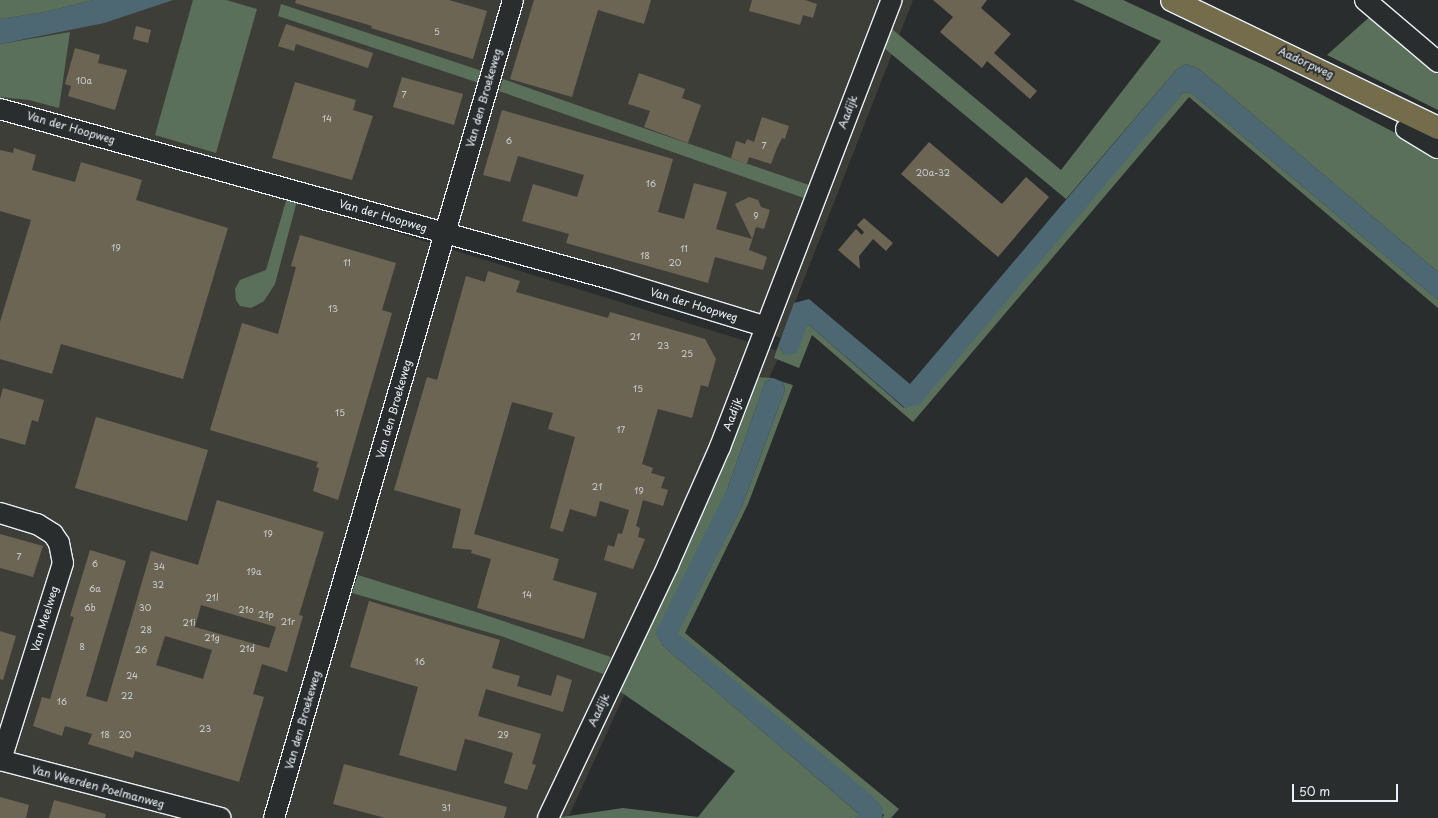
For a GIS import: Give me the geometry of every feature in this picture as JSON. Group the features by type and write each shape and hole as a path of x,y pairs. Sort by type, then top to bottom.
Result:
{"main road":[{"name":"Aadorpweg","path":"1172,0 1438,128"}],"street":[{"name":"Van den Broekeweg","path":"274,818 513,0"},
{"name":"Aadijk","path":"548,818 683,530 720,447 764,326 892,0"},
{"path":"1365,0 1438,62"},
{"name":"Van der Hoopweg","path":"0,109 610,279 764,326"},
{"path":"1406,129 1438,148"},
{"name":"Van Meelweg","path":"0,513 37,524 54,534 59,543 63,563 1,760"},
{"name":"Van Weerden Poelmanweg","path":"1,760 165,812 220,818"}],"shaded area":[{"path":"0,0 913,0 781,338 726,317 0,102"},
{"path":"0,119 69,136 395,232 781,352 568,818 0,818"}],"green space":[{"path":"0,0 93,0 45,12 0,19"},
{"path":"193,0 226,0 257,9 216,153 155,135"},
{"path":"1073,0 1123,0 1268,67 1438,155 1438,272 1199,69 1186,64 1177,69 1066,199 884,48 892,29 1061,170 1161,41"},
{"path":"281,4 482,71 479,83 278,16"},
{"path":"1374,13 1438,69 1438,110 1327,55"},
{"path":"70,32 59,108 29,100 0,97 0,44"},
{"path":"503,79 809,185 804,198 499,91"},
{"path":"1190,92 1438,300 1438,308 1189,97 913,422 812,335 799,368 774,358 778,346 784,354 808,324 904,408 1183,93"},
{"path":"288,194 298,197 275,284 264,301 251,308 240,306 236,300 235,289 240,280 266,270"},
{"path":"753,377 773,378 765,382 728,487 662,645 859,814 855,818 555,818 623,808 698,817 735,771 615,688"},
{"path":"783,382 793,385 748,504 685,633 899,809 891,818 882,818 884,815 677,633 742,506 785,390"},
{"path":"358,575 611,657 603,674 501,636 352,593"}],"water":[{"path":"93,0 173,0 104,23 0,44 0,19 45,12"},
{"path":"1186,64 1199,69 1438,272 1438,300 1190,92 1183,93 919,405 905,408 808,324 797,352 790,355 784,354 778,346 794,303 809,299 910,384 1177,69"},
{"path":"773,378 783,382 785,390 742,506 678,633 875,798 883,808 882,818 855,818 858,813 662,645 655,633 728,487 765,382"}],"building":[{"path":"296,0 449,0 487,11 473,59 295,3"},
{"path":"534,0 651,0 644,24 598,10 572,97 510,79"},
{"path":"752,0 805,0 817,4 813,18 803,15 800,25 749,11"},
{"path":"933,0 987,0 981,8 1011,34 994,53 1037,91 1030,99 987,61 982,68 940,32 953,17"},
{"path":"286,24 373,53 368,68 296,44 294,51 278,46"},
{"path":"136,26 151,30 148,43 133,39"},
{"path":"75,48 100,55 98,63 127,70 115,110 68,96 71,86 65,84"},
{"path":"639,73 685,89 682,98 701,105 688,143 644,127 650,111 628,104"},
{"path":"402,77 463,94 454,125 393,107"},
{"path":"295,82 356,100 353,110 373,116 352,180 272,158"},
{"path":"502,110 673,159 658,212 684,219 694,183 727,192 716,229 752,239 735,204 749,197 758,200 761,207 770,210 764,229 756,227 749,250 767,257 763,270 715,257 708,283 566,243 569,234 522,221 533,184 577,197 584,175 518,156 510,182 483,175"},
{"path":"762,117 789,126 785,139 782,138 771,164 749,157 747,164 731,158 736,141 745,144 747,139 754,142"},
{"path":"929,142 1002,204 1026,177 1049,197 998,257 901,174"},
{"path":"14,148 36,155 32,170 75,182 81,162 142,180 136,200 228,228 183,379 61,344 52,374 0,359 0,322 31,220 0,211 0,150 13,153"},
{"path":"864,218 893,243 886,251 873,239 859,256 860,269 838,250 856,229 862,235 864,232 857,225"},
{"path":"300,235 396,263 382,310 392,313 338,500 313,491 319,468 316,467 318,462 210,430 242,323 278,334 296,267 291,266"},
{"path":"488,271 520,281 516,292 608,318 610,312 705,339 716,359 708,387 701,385 692,418 658,409 642,464 653,468 651,473 665,477 661,488 668,490 663,506 643,500 636,526 640,528 638,537 645,539 633,569 604,560 608,545 614,547 618,533 622,534 629,510 600,501 596,517 570,509 563,532 550,528 575,437 548,429 553,413 512,402 474,534 559,559 553,580 597,593 584,639 477,608 491,559 471,553 472,550 452,548 461,509 394,490 427,377 437,380 466,276 485,282"},
{"path":"3,388 44,400 38,422 32,420 25,445 0,438 0,399"},
{"path":"96,417 208,450 187,521 75,488"},
{"path":"217,500 324,532 299,615 303,616 287,672 262,664 253,694 264,697 239,782 135,751 133,758 88,744 92,734 65,726 62,736 33,726 42,697 50,699 74,617 70,616 90,550 126,561 86,696 107,702 151,551 198,565","holes":["201,605 276,627 269,648 195,627","165,636 212,650 203,679 156,665"]},
{"path":"0,534 43,546 33,577 0,568"},
{"path":"369,601 500,640 492,668 520,676 517,686 551,696 557,675 572,680 563,712 486,689 478,716 541,734 532,764 536,765 527,790 504,783 513,753 477,742 465,739 456,771 399,755 418,687 350,667"},
{"path":"0,631 16,636 3,680 0,679"},
{"path":"344,764 507,807 504,818 385,818 333,804"},
{"path":"0,797 29,805 26,818 0,818"},
{"path":"54,800 106,814 105,818 49,818"}]}
